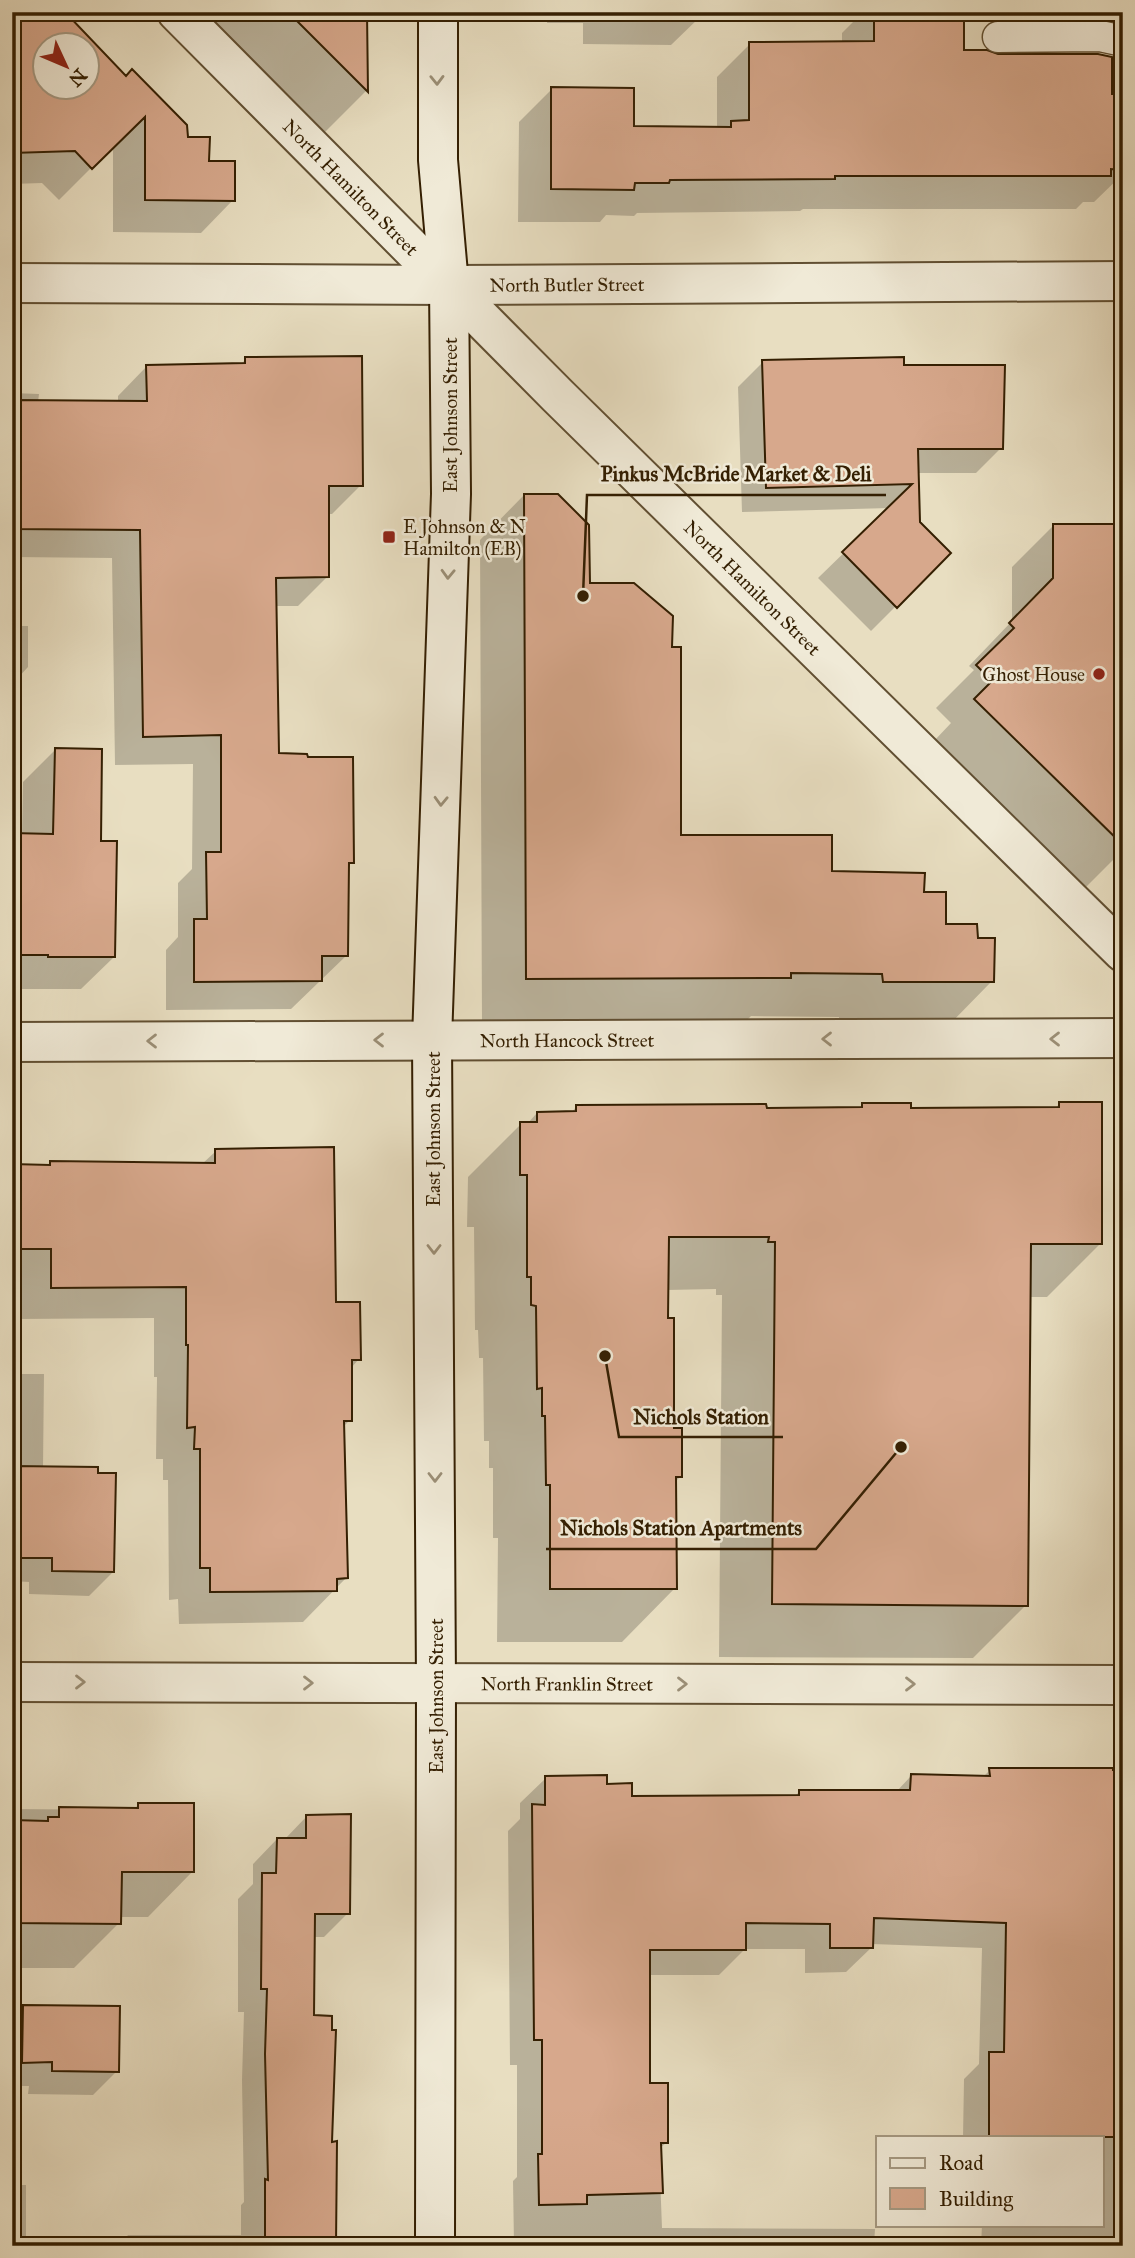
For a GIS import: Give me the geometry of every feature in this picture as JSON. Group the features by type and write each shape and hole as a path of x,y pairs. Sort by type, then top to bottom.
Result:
{"street":[{"name":"North Hamilton Street","path":"177,12 558,396 1123,952"},
{"name":"East Johnson Street","path":"435,2246 436,1683 432,1040 451,494 449,285 439,160 438,12"},
{"name":"North Butler Street","path":"12,283 449,285 1123,281"},
{"name":"North Hancock Street","path":"12,1042 1123,1038"},
{"name":"North Franklin Street","path":"12,1682 1123,1685"}],"lane":[{"path":"998,37 1100,37 1123,41"}],"building":[{"path":"12,12 65,12 84,32 32,32 32,102 102,102 102,51 126,76 132,69 187,125 188,137 210,137 209,161 235,161 235,201 145,200 145,117 92,169 75,151 12,153"},
{"path":"288,12 367,12 368,92"},
{"path":"874,12 964,12 964,50 987,50 998,54 1098,54 1112,57 1112,94 1123,94 1123,170 1111,169 1111,176 835,176 835,179 670,180 669,183 635,183 634,190 551,189 551,87 634,88 634,126 731,127 731,121 749,120 749,42 874,41"},
{"path":"362,356 363,486 329,486 329,577 276,578 279,753 307,754 308,757 353,757 354,863 349,863 348,956 322,956 322,981 194,982 194,919 207,919 206,852 221,852 221,735 143,737 140,530 12,529 12,400 147,401 146,365 245,363 245,357"},
{"path":"904,357 904,365 1005,365 1003,449 918,449 920,522 951,553 897,608 842,552 912,484 766,488 762,360"},
{"path":"524,494 558,494 589,525 590,583 634,583 673,616 672,647 681,647 681,835 832,835 832,871 925,873 924,892 946,892 946,924 977,924 978,938 995,938 994,982 883,982 882,974 791,973 791,978 526,979"},
{"path":"1053,524 1123,524 1123,845 974,699 992,681 976,665 1014,628 1009,623 1053,578"},
{"path":"55,748 102,749 101,841 117,841 115,957 12,955 12,833 53,834"},
{"path":"1059,1102 1102,1102 1102,1244 1031,1244 1028,1606 772,1604 775,1242 768,1242 769,1237 669,1237 668,1318 674,1318 674,1428 682,1428 682,1477 676,1477 677,1589 550,1589 550,1485 546,1485 542,1388 537,1389 536,1306 531,1305 531,1277 527,1277 527,1175 520,1175 520,1122 537,1122 537,1112 576,1111 576,1105 766,1104 767,1108 862,1107 862,1103 911,1103 911,1108 1059,1107"},
{"path":"334,1147 336,1302 360,1302 361,1360 352,1360 352,1421 344,1421 348,1578 337,1579 337,1591 210,1592 210,1568 200,1568 200,1449 194,1449 195,1427 187,1428 186,1287 51,1288 51,1249 12,1249 12,1164 50,1165 50,1161 215,1163 215,1149"},
{"path":"12,1466 98,1467 98,1473 116,1473 114,1572 52,1571 52,1558 12,1558"},
{"path":"989,1768 1123,1770 1123,2137 989,2136 989,2052 1004,2052 1006,1923 874,1918 873,1948 830,1948 830,1924 746,1923 746,1950 650,1950 650,2083 668,2083 668,2143 661,2143 663,2193 587,2195 587,2204 539,2205 542,2040 534,2040 532,1804 545,1805 545,1776 607,1775 607,1784 632,1783 632,1796 799,1795 799,1790 910,1790 911,1774 990,1776"},
{"path":"138,1803 194,1803 194,1872 122,1872 121,1924 12,1923 12,1820 48,1821 48,1817 59,1817 59,1807 138,1808"},
{"path":"351,1814 350,1914 315,1914 314,2015 332,2016 332,2030 336,2030 332,2142 337,2141 336,2246 265,2246 265,2179 268,2180 265,2054 267,1989 261,1989 262,1873 276,1873 277,1838 306,1838 306,1815"},
{"path":"23,2005 120,2006 119,2072 52,2071 52,2062 22,2063"}],"place":[{"name":"E Johnson & N Hamilton (EB)","path":"389,537"},
{"name":"Pinkus McBride Market & Deli","path":"583,596"},
{"name":"Ghost House","path":"1099,674"},
{"name":"Nichols Station","path":"605,1356"},
{"name":"Nichols Station Apartments","path":"901,1447"}]}
